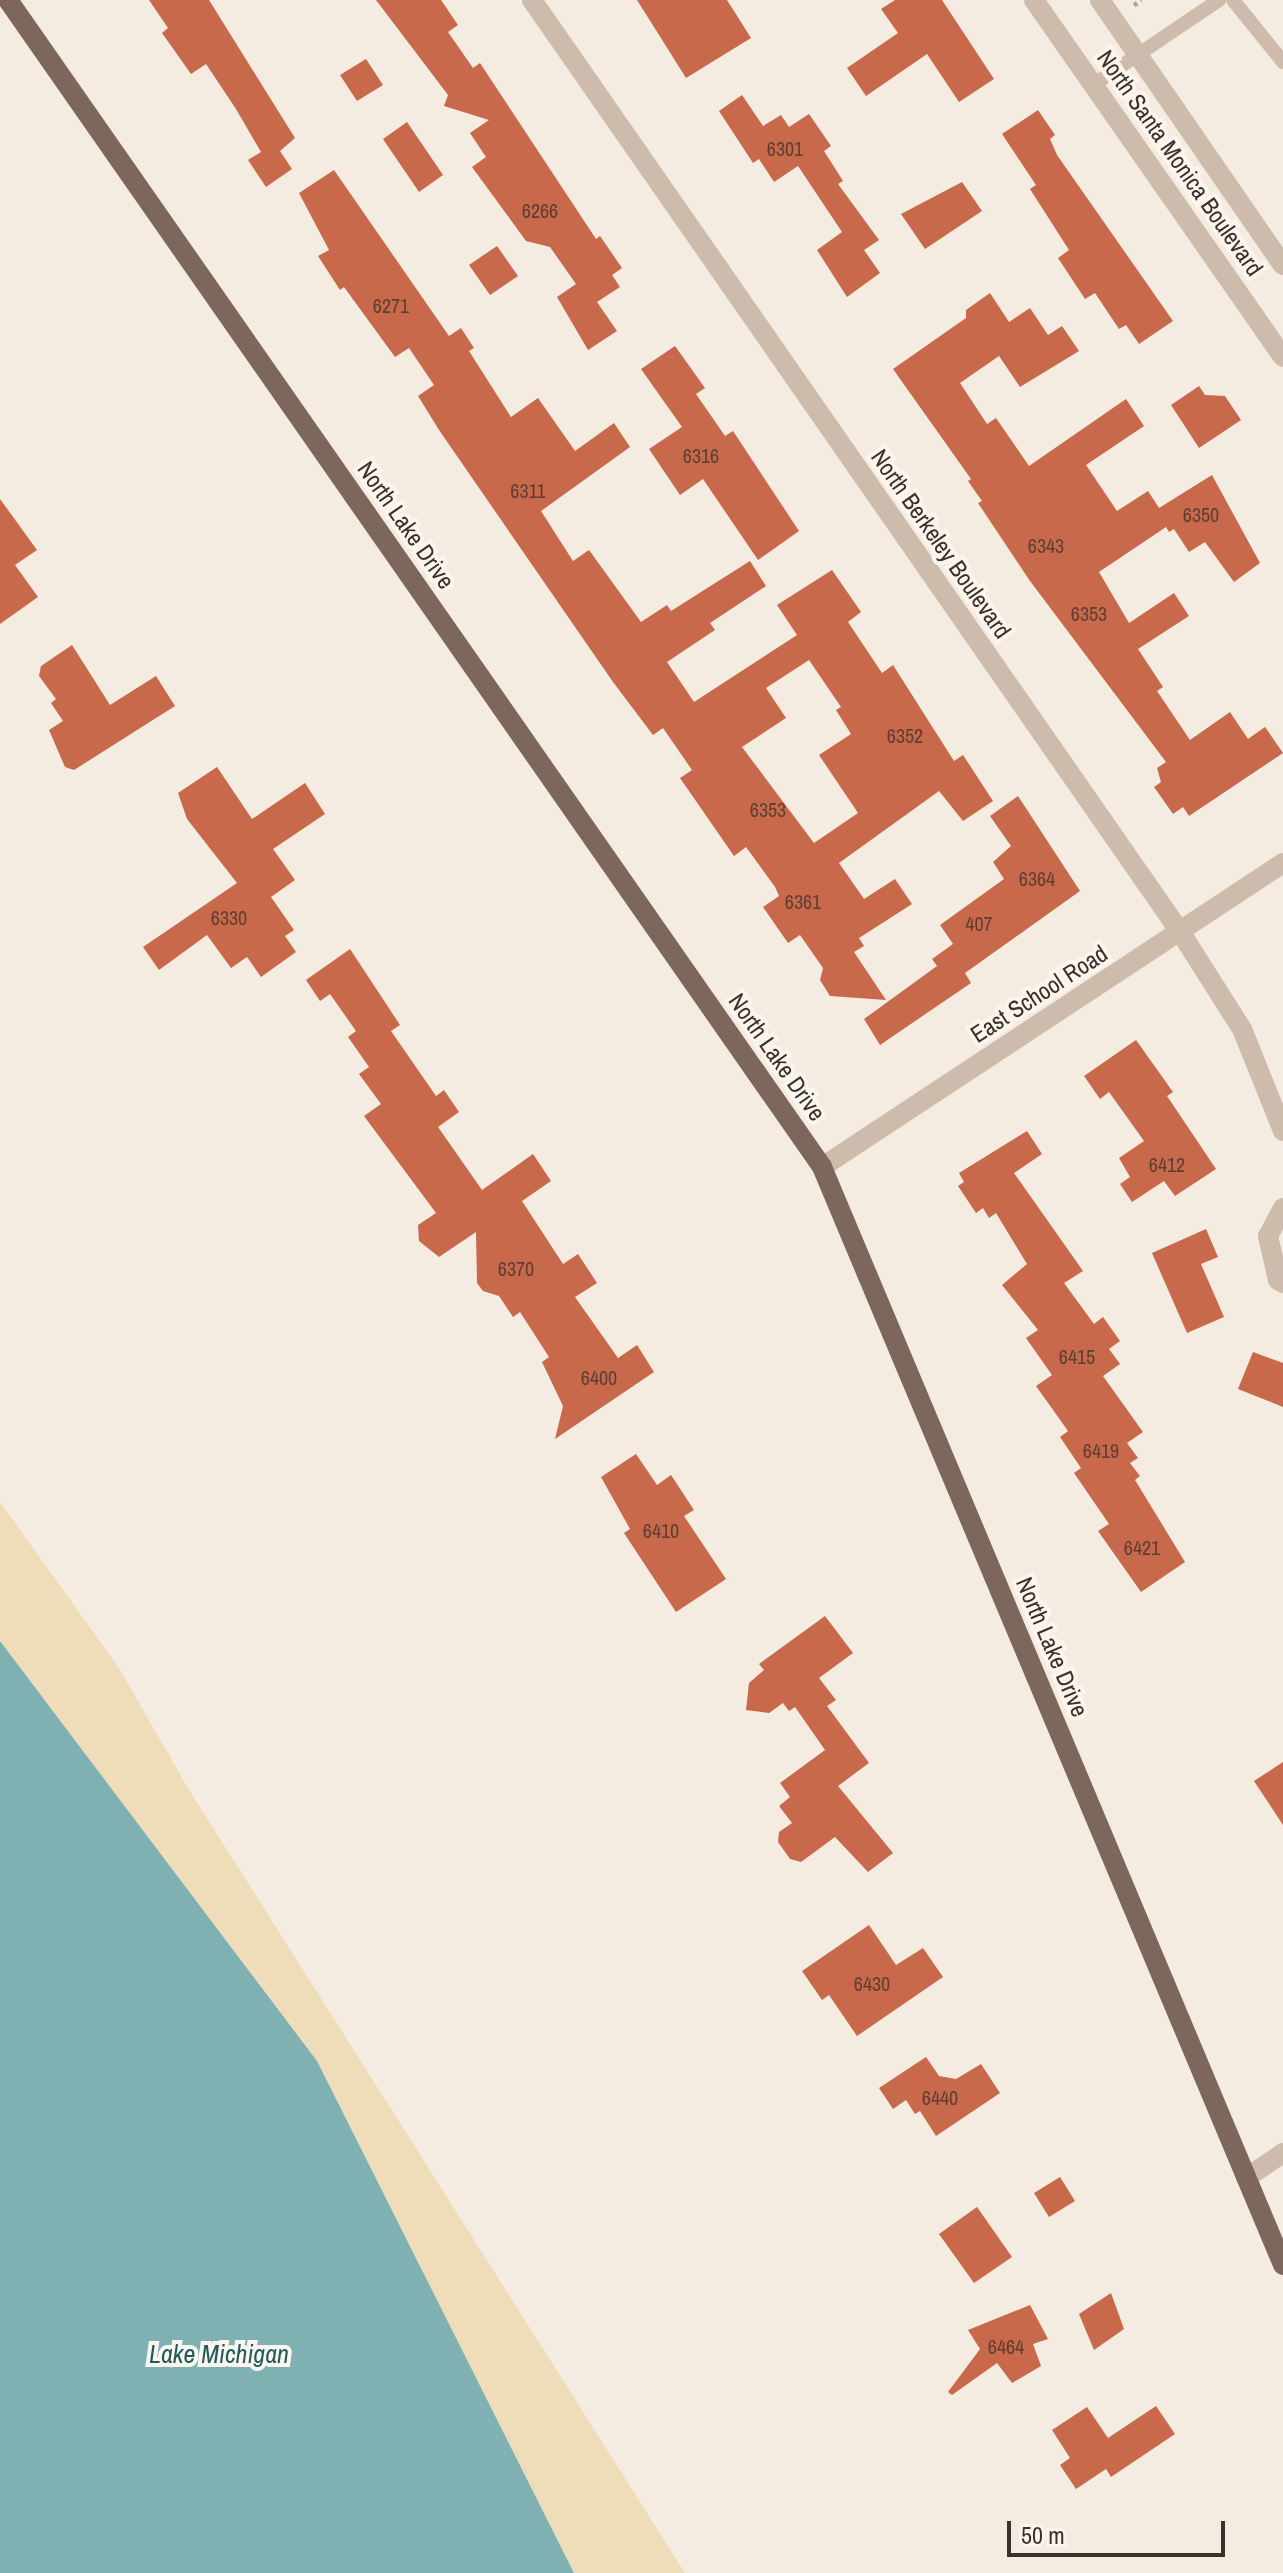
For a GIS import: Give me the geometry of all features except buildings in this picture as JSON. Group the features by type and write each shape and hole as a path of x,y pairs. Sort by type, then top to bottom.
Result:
{"main road":[{"name":"North Lake Drive","path":"8,0 822,1167 1246,2178 1281,2254"}],"street":[{"name":"North Berkeley Boulevard","path":"532,0 1181,933 1242,1029 1283,1131"},
{"name":"North Santa Monica Boulevard","path":"1034,0 1283,357"},
{"name":"North Santa Monica Boulevard","path":"1100,0 1283,265"},
{"name":"East School Road","path":"822,1167 1283,863"},
{"path":"1283,1208 1268,1236 1278,1280 1283,1283"},
{"path":"1246,2178 1283,2153"}],"lane":[{"path":"1093,85 1219,0"},
{"path":"1233,0 1281,56"}],"path":[{"path":"1134,5 1141,0"}],"sand":[{"path":"0,1502 119,1668 189,1790 685,2573 574,2573 317,2061 0,1641"}],"water":[{"name":"Lake Michigan","path":"0,1641 317,2061 574,2573 0,2573"}]}
